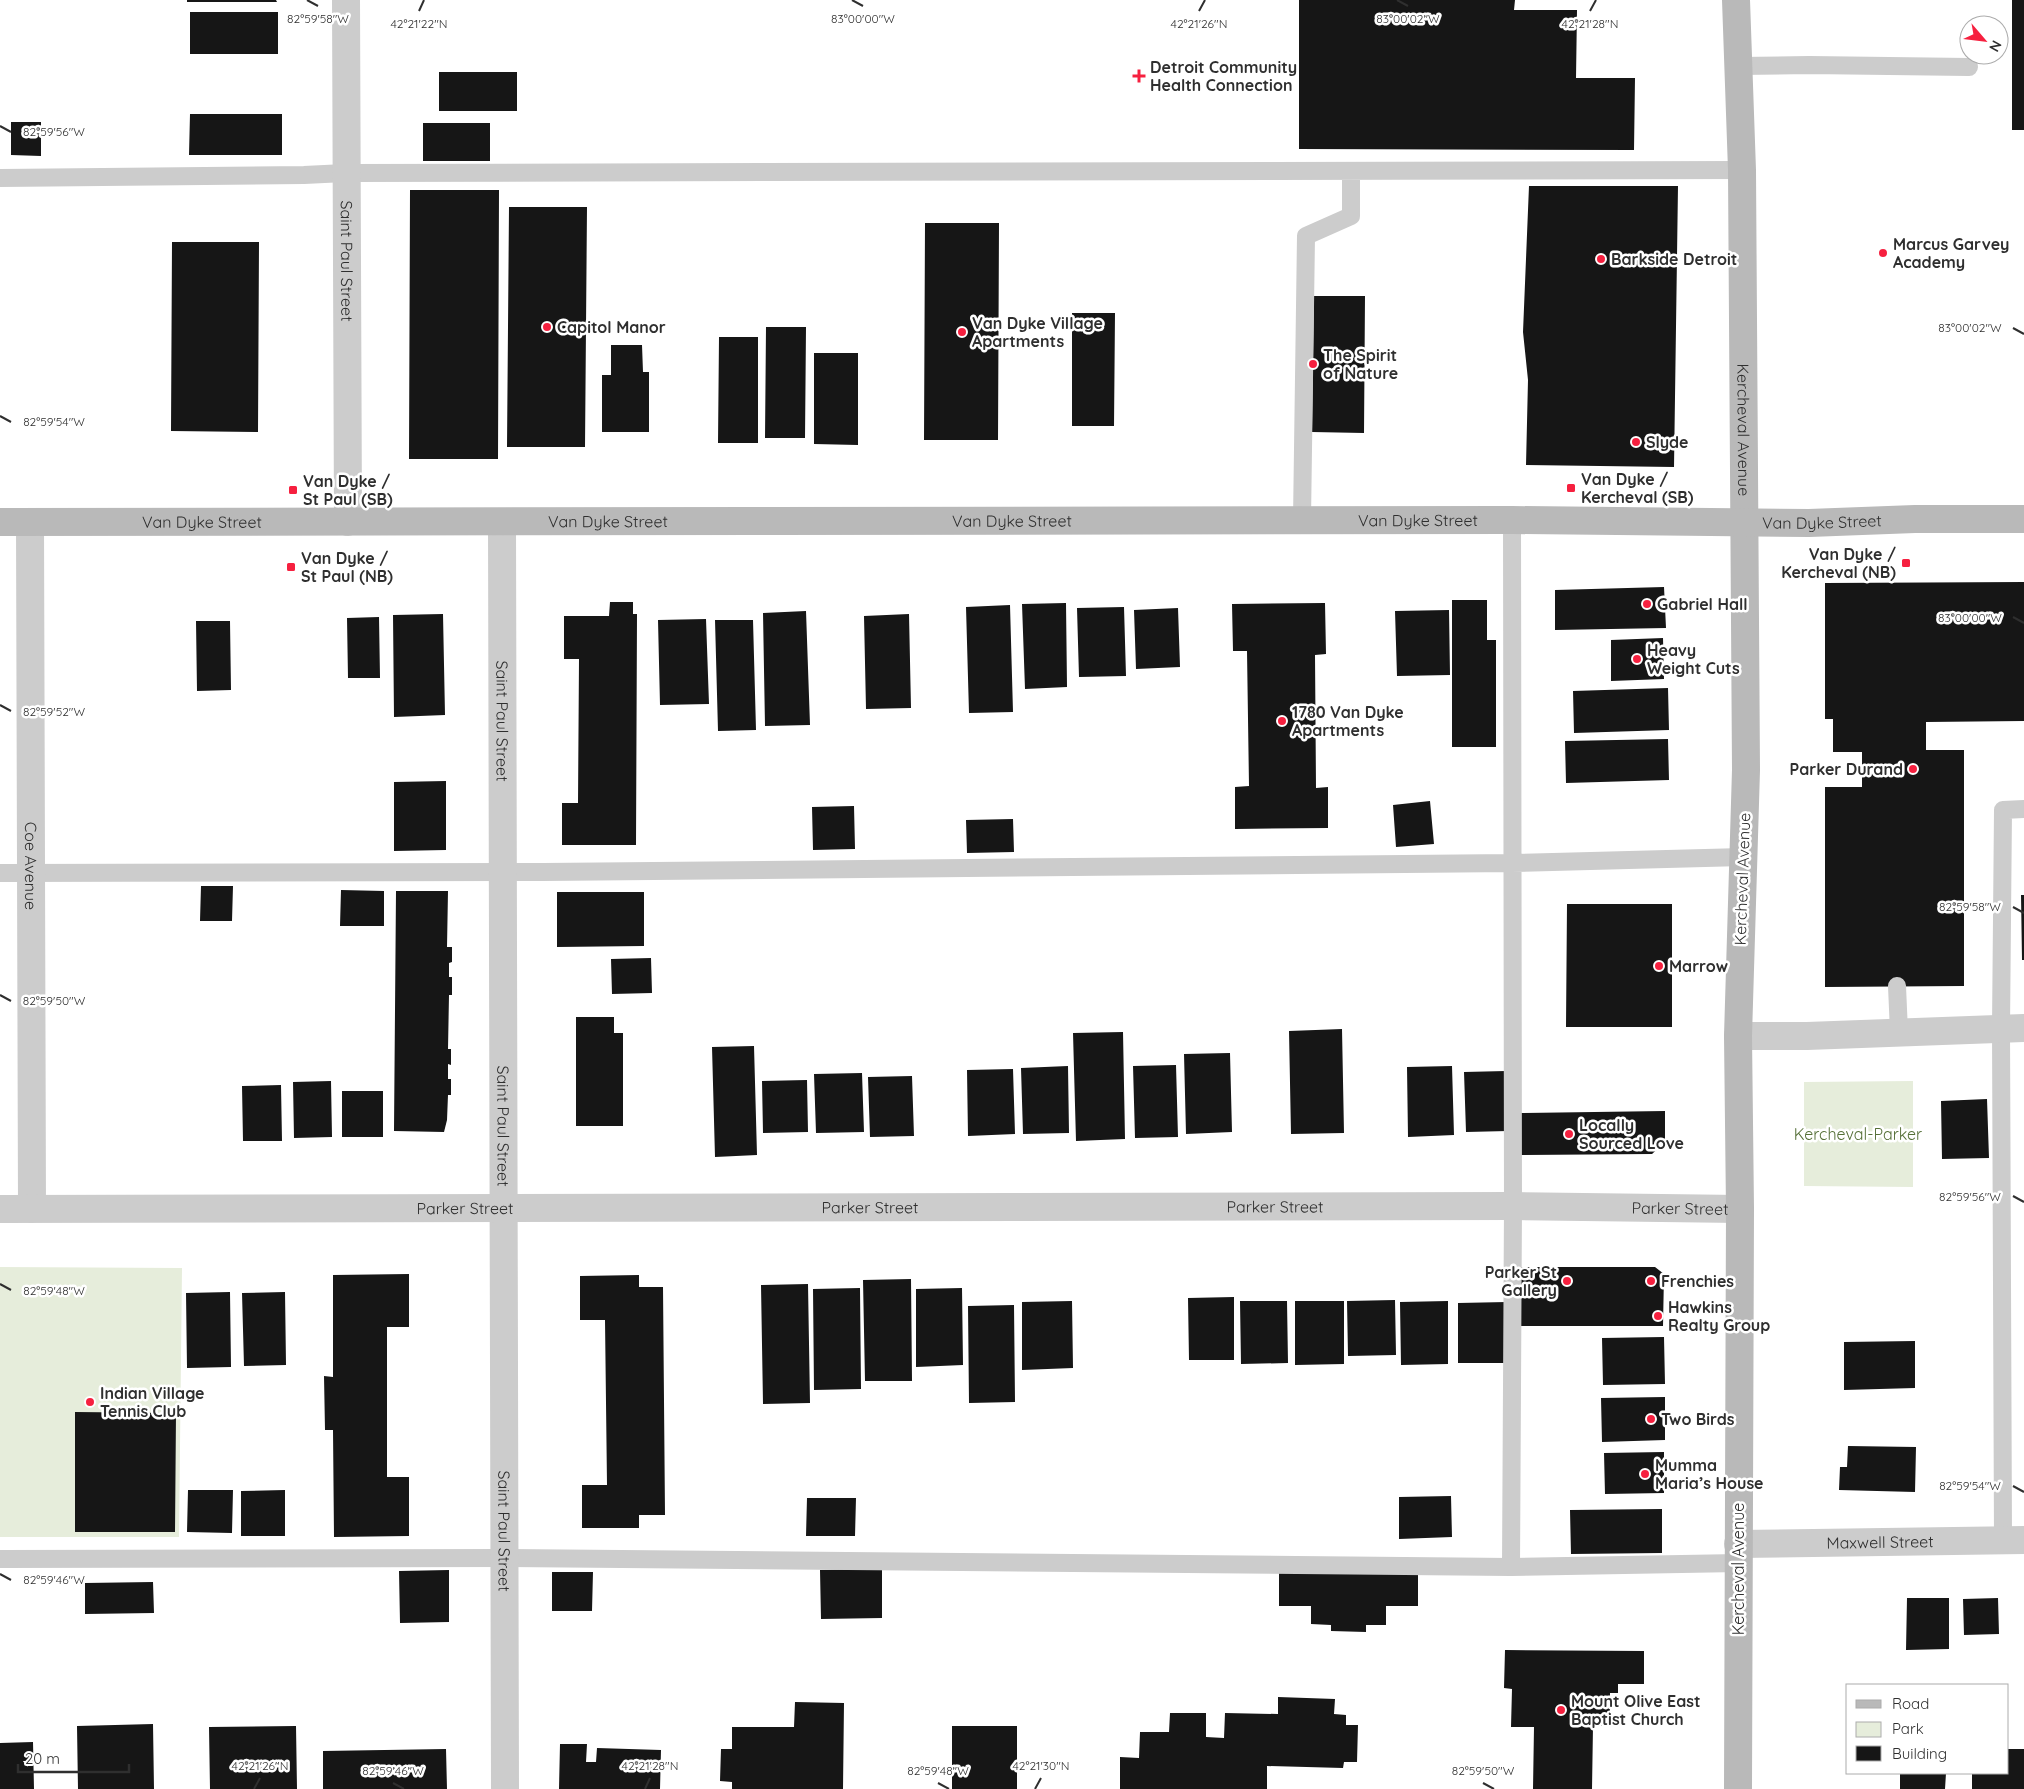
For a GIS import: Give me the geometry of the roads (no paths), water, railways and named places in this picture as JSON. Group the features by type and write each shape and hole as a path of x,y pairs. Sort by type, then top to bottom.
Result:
{"main road":[{"name":"Kercheval Avenue","path":"1736,0 1742,170 1746,770 1738,1036 1740,1208 1738,1789"},
{"name":"Van Dyke Street","path":"0,522 1512,520 1809,523 1915,519 2024,519"}],"street":[{"name":"Saint Paul Street","path":"346,0 345,173 348,522"},
{"name":"Coe Avenue","path":"30,522 32,1209"},
{"name":"Saint Paul Street","path":"502,522 504,1789"},
{"path":"1738,1036 2012,1028"},
{"name":"Parker Street","path":"0,1209 1513,1206 1740,1208"},
{"name":"Maxwell Street","path":"1738,1554 2013,1540"}],"lane":[{"path":"1739,66 1969,67"},
{"path":"0,178 345,173 1742,170"},
{"path":"1302,520 1306,236 1350,216 1351,172"},
{"path":"1511,1567 1513,1206 1512,520"},
{"path":"2013,1540 2012,1028 2003,810 2024,809"},
{"path":"0,873 503,872 1512,863 1743,857"},
{"path":"1897,986 1899,1032"},
{"path":"0,1559 505,1558 1511,1567 1738,1554"}],"place":[{"name":"Detroit Community Health Connection","path":"1139,76"},
{"name":"Marcus Garvey Academy","path":"1883,253"},
{"name":"Barkside Detroit","path":"1601,259"},
{"name":"Capitol Manor","path":"547,327"},
{"name":"Van Dyke Village Apartments","path":"962,332"},
{"name":"The Spirit of Nature","path":"1313,364"},
{"name":"Slyde","path":"1636,442"},
{"name":"Van Dyke / Kercheval (SB)","path":"1571,488"},
{"name":"Van Dyke / St Paul (SB)","path":"293,490"},
{"name":"Van Dyke / Kercheval (NB)","path":"1906,563"},
{"name":"Van Dyke / St Paul (NB)","path":"291,567"},
{"name":"Gabriel Hall","path":"1647,604"},
{"name":"Heavy Weight Cuts","path":"1637,659"},
{"name":"1780 Van Dyke Apartments","path":"1282,721"},
{"name":"Parker Durand","path":"1913,769"},
{"name":"Marrow","path":"1659,966"},
{"name":"Locally Sourced Love","path":"1569,1134"},
{"name":"Parker St Gallery","path":"1567,1281"},
{"name":"Frenchies","path":"1651,1281"},
{"name":"Hawkins Realty Group","path":"1658,1316"},
{"name":"Indian Village Tennis Club","path":"90,1402"},
{"name":"Two Birds","path":"1651,1419"},
{"name":"Mumma Maria’s House","path":"1645,1474"},
{"name":"Mount Olive East Baptist Church","path":"1561,1710"}],"park label":[{"name":"Kercheval-Parker","path":"1858,1134"}]}
